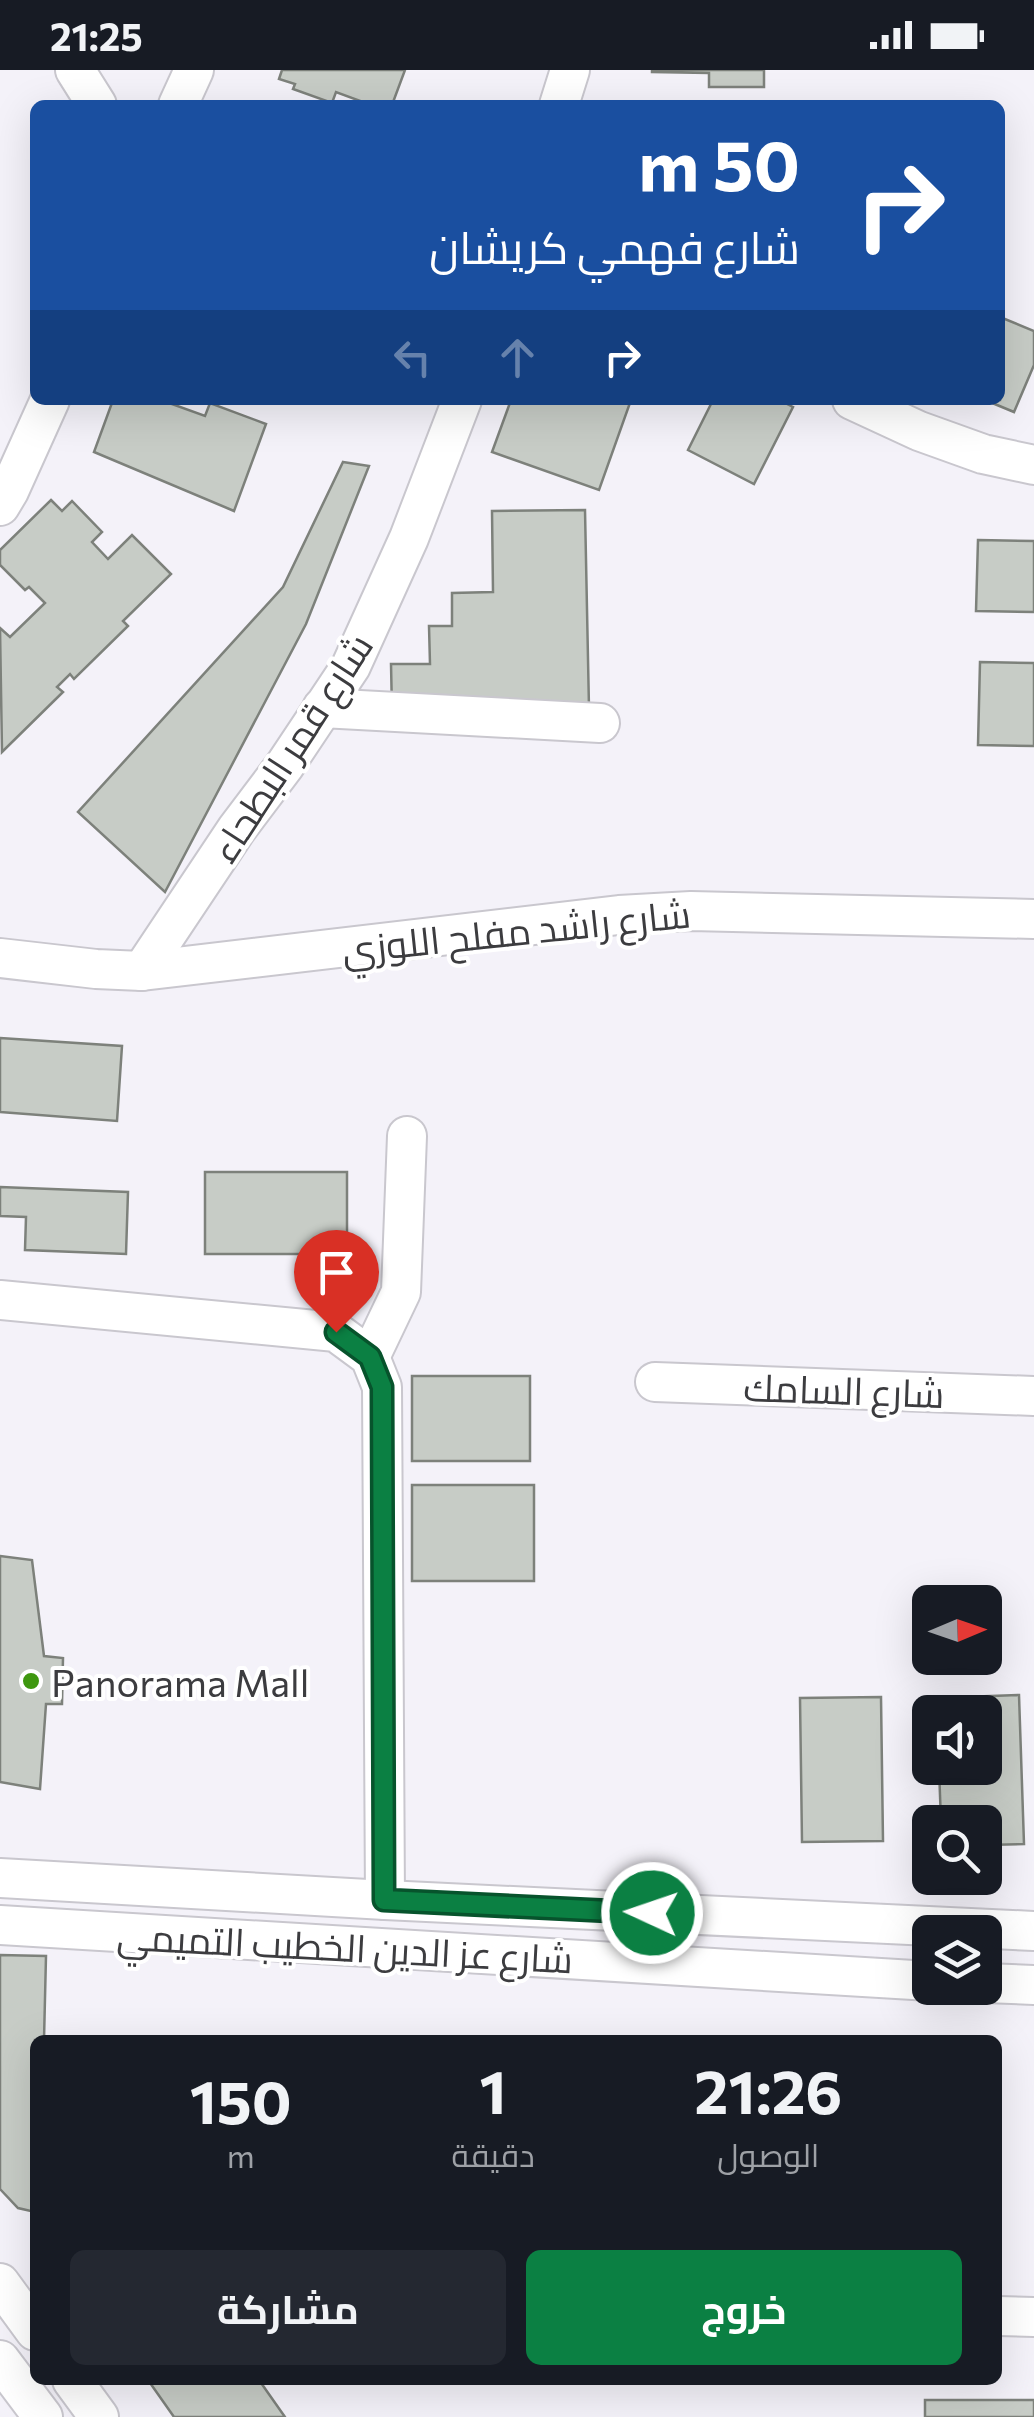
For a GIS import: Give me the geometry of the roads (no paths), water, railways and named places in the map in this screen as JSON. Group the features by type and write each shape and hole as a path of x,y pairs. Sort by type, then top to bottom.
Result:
{"street":[{"path":"75,70 94,100"},
{"path":"180,100 194,70"},
{"path":"561,100 570,70"},
{"path":"0,506 48,405"},
{"name":"شارع قمر البطحاء","path":"142,971 351,666 409,538 460,405"},
{"path":"863,405 967,449 1034,465"},
{"path":"322,708 600,723"},
{"name":"شارع راشد مفلح اللوزي","path":"0,958 142,971 673,912 1034,920"},
{"path":"370,1357 401,1292 407,1136"},
{"path":"0,1300 336,1332 370,1357 382,1387 384,1900"},
{"name":"شارع السامك","path":"654,1382 1034,1396"},
{"name":"شارع عز الدين الخطيب التميمي","path":"0,1878 1034,1931"},
{"name":"شارع عز الدين الخطيب التميمي","path":"0,1925 912,1980"},
{"path":"1002,1984 1034,1985"},
{"path":"13,2283 30,2319"},
{"path":"1002,2316 1034,2318"},
{"path":"0,2360 43,2417"},
{"path":"76,2385 99,2417"}],"place":[{"name":"Panorama Mall","path":"31,1681"}]}
